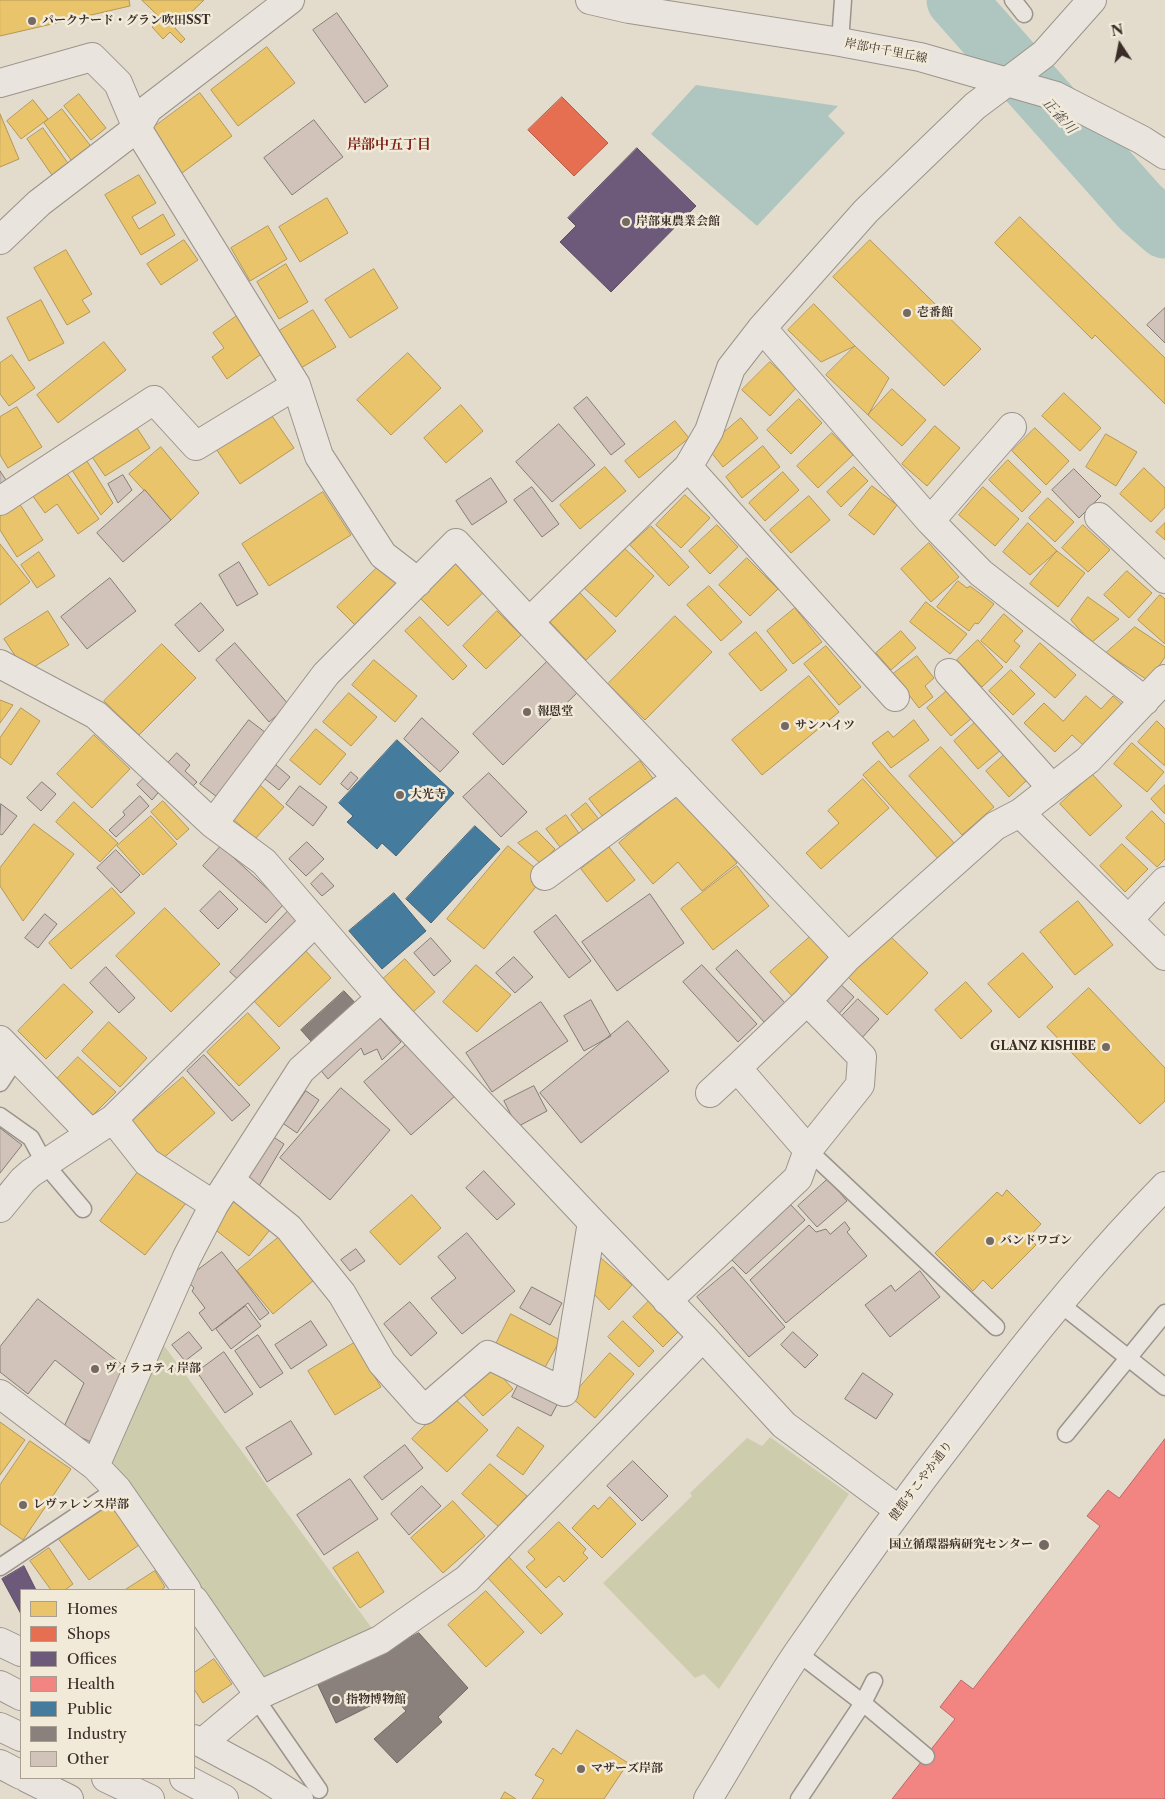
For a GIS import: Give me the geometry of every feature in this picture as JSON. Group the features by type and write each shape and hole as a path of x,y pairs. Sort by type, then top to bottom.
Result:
{"street":[{"path":"0,240 39,203 137,128 148,109 290,0"},
{"name":"岸部中千里丘線","path":"590,0 629,10 840,42 920,57 998,82 1056,96 1142,140 1165,155"},
{"path":"529,622 688,467 709,431 731,368 762,328 866,211 976,106 998,82 1041,56 1092,0"},
{"path":"0,83 92,57 118,83 137,128 296,385 318,456 383,555 418,582"},
{"path":"762,328 930,521 981,573 1145,701"},
{"path":"0,501 154,400 196,446 296,385"},
{"path":"930,521 1012,427"},
{"path":"688,467 895,697"},
{"path":"1100,517 1165,579"},
{"path":"213,824 326,674 456,543 848,957"},
{"path":"0,664 96,715 213,824 264,862 381,998 784,1425 899,1510"},
{"path":"949,673 1052,788"},
{"path":"710,1093 806,1001 848,957 995,826 1020,813 1088,760 1165,679"},
{"path":"545,876 678,778"},
{"path":"1020,813 1165,956"},
{"path":"1129,919 1165,881"},
{"path":"0,1208 23,1180 101,1126 315,922"},
{"path":"95,1466 187,1257 214,1205 301,1070 381,998"},
{"path":"667,1300 798,1178 808,1150 860,1085 862,1057 806,1001"},
{"path":"0,1040 101,1126 147,1162 214,1205"},
{"path":"737,1068 808,1150"},
{"path":"230,1180 289,1228 342,1294 382,1362 424,1410 488,1355 564,1392 592,1222"},
{"name":"健都すこやか通り","path":"708,1799 798,1653 899,1510 1059,1302 1165,1186"},
{"path":"309,1794 261,1775 198,1741 259,1695 380,1640 467,1579 703,1337"},
{"path":"0,1394 95,1466 118,1489 186,1589"},
{"path":"195,1601 259,1695"},
{"path":"0,1642 20,1652"},
{"path":"0,1685 20,1695"},
{"path":"0,1727 20,1737"},
{"path":"0,1764 20,1774"},
{"path":"29,1779 69,1799"},
{"path":"108,1779 150,1799"},
{"path":"186,1779 224,1799"}],"lane":[{"path":"840,42 843,0"},
{"path":"1013,0 1024,14"},
{"path":"0,1066 8,1072 0,1083"},
{"path":"0,1116 31,1138 45,1164 84,1209"},
{"path":"808,1150 996,1327"},
{"path":"1059,1302 1165,1387"},
{"path":"1066,1434 1165,1314"},
{"path":"0,1567 118,1489"},
{"path":"798,1653 864,1703 926,1756"},
{"path":"798,1799 864,1703 874,1682"},
{"path":"259,1695 261,1706 309,1794"}],"green space":[{"path":"157,1336 374,1631 272,1679 255,1674 104,1459"},
{"path":"770,1437 849,1494 719,1689 704,1674 695,1678 603,1583 692,1496 690,1493 747,1438 762,1446"}],"water":[{"path":"696,85 838,106 828,116 845,133 757,226 651,134"}],"building: Homes":[{"name":"パークナード・グラン吹田SST","path":"0,0 129,0 130,6 0,36"},
{"name":"パークナード・グラン吹田SST","path":"142,0 204,0 175,28 185,39 181,43 170,32 163,39 152,27 161,19"},
{"path":"267,47 295,83 238,126 211,90"},
{"path":"200,93 232,136 182,173 150,130"},
{"path":"79,94 106,128 91,140 64,106"},
{"path":"33,100 48,119 21,139 7,121"},
{"path":"62,109 93,149 74,164 44,123"},
{"path":"0,114 19,159 0,167"},
{"path":"43,128 70,166 54,178 27,139"},
{"path":"139,175 156,203 132,217 139,229 163,214 175,235 141,255 105,195"},
{"path":"327,198 348,233 300,262 279,227"},
{"path":"1020,217 1165,358 1165,404 1095,335 1092,339 995,243"},
{"path":"268,226 287,259 250,281 231,248"},
{"path":"184,240 198,260 161,285 147,264"},
{"name":"壱番館","path":"870,240 981,349 944,386 833,277"},
{"path":"66,250 92,294 82,300 90,312 67,325 34,268"},
{"path":"286,264 308,302 279,319 257,282"},
{"path":"374,269 398,308 350,338 325,300"},
{"path":"41,300 64,343 29,361 7,318"},
{"path":"814,304 855,346 821,362 788,330"},
{"path":"313,310 336,347 301,368 279,331"},
{"path":"238,315 264,352 227,379 212,357 224,348 213,333"},
{"path":"104,342 126,370 58,423 37,395"},
{"path":"855,346 889,378 868,415 826,375"},
{"path":"408,353 441,388 391,435 357,400"},
{"path":"12,355 35,388 9,406 0,394 0,363"},
{"path":"770,362 797,387 770,416 742,390"},
{"path":"892,389 926,420 902,446 868,415"},
{"path":"1064,393 1101,428 1080,451 1042,416"},
{"path":"799,399 822,423 791,454 767,430"},
{"path":"461,405 483,431 446,463 424,438"},
{"path":"17,407 42,447 8,468 0,455 0,417"},
{"path":"270,413 294,448 240,484 216,449"},
{"path":"741,418 758,438 723,467 707,447"},
{"path":"675,421 689,438 639,478 625,461"},
{"path":"135,425 150,448 105,476 90,454"},
{"path":"935,426 960,448 927,486 902,464"},
{"path":"1035,428 1069,461 1046,485 1012,451"},
{"path":"832,433 853,455 818,488 797,466"},
{"path":"1106,434 1137,452 1116,486 1086,467"},
{"path":"763,446 780,467 742,498 726,477"},
{"path":"161,447 199,493 171,520 129,474"},
{"path":"85,458 113,503 101,515 70,467"},
{"path":"1008,460 1041,492 1022,512 989,480"},
{"path":"605,467 626,491 580,529 560,505"},
{"path":"854,467 868,481 841,507 827,492"},
{"path":"1144,468 1165,488 1165,507 1151,522 1120,494"},
{"path":"66,472 99,519 78,534 57,504 45,513 32,495"},
{"path":"783,472 799,490 765,521 749,503"},
{"path":"872,486 897,505 874,535 849,515"},
{"path":"983,487 1019,519 995,546 959,515"},
{"path":"323,492 351,535 269,586 242,544"},
{"path":"685,495 710,518 681,548 656,525"},
{"path":"809,496 830,520 791,553 770,530"},
{"path":"1048,498 1074,522 1055,542 1029,518"},
{"path":"19,503 43,540 17,557 0,530 0,516"},
{"path":"1028,523 1057,551 1030,575 1003,552"},
{"path":"1165,523 1165,540 1156,532"},
{"path":"717,525 738,547 710,574 689,551"},
{"path":"1083,525 1110,550 1088,572 1062,548"},
{"path":"651,526 689,567 669,586 630,545"},
{"path":"929,543 959,577 931,602 901,569"},
{"path":"0,544 30,582 0,605"},
{"path":"622,546 654,576 616,617 583,587"},
{"path":"1057,551 1085,573 1058,607 1030,584"},
{"path":"39,552 55,576 37,588 21,565"},
{"path":"747,558 778,589 750,616 719,585"},
{"path":"458,559 487,589 448,626 419,597"},
{"path":"384,561 407,584 360,630 337,607"},
{"path":"1127,571 1152,593 1129,618 1104,595"},
{"path":"958,581 967,588 970,586 994,604 978,624 975,623 969,631 937,607"},
{"path":"709,586 742,622 721,641 687,605"},
{"path":"580,593 616,631 586,660 550,622"},
{"path":"1160,595 1165,599 1165,644 1138,620"},
{"path":"1088,597 1119,619 1091,643 1071,620"},
{"path":"926,602 967,634 950,654 910,622"},
{"path":"795,608 822,642 793,664 767,631"},
{"path":"48,611 69,645 26,672 4,639"},
{"path":"497,611 521,635 486,669 463,646"},
{"path":"1004,614 1023,631 1014,641 1020,646 1006,663 981,641"},
{"path":"675,616 712,652 645,720 608,684"},
{"path":"420,617 467,666 453,680 405,631"},
{"path":"1135,627 1165,647 1165,657 1149,681 1106,653"},
{"path":"901,631 916,648 891,670 876,653"},
{"path":"756,632 787,670 761,691 729,654"},
{"path":"978,640 1003,667 982,687 957,660"},
{"path":"1040,643 1076,675 1055,698 1020,667"},
{"path":"162,644 196,678 139,735 104,701"},
{"path":"826,646 861,687 839,705 804,664"},
{"path":"917,656 934,678 925,686 933,697 919,708 893,674"},
{"path":"374,660 417,696 395,722 352,685"},
{"path":"1011,670 1035,694 1013,715 989,691"},
{"name":"サンハイツ","path":"809,676 839,712 762,775 732,740"},
{"path":"948,690 973,717 951,736 927,708"},
{"path":"349,693 377,717 351,746 323,722"},
{"path":"1086,696 1101,709 1113,696 1123,705 1084,746 1072,735 1055,752 1024,723 1044,703 1063,721"},
{"path":"0,700 13,705 0,723"},
{"path":"21,708 40,721 11,765 0,757 0,738"},
{"path":"914,720 929,740 891,768 872,743 888,731 893,737"},
{"path":"978,720 1002,749 978,769 954,741"},
{"path":"1157,721 1165,729 1165,766 1138,742"},
{"path":"316,729 346,754 320,785 290,760"},
{"path":"94,735 130,769 92,808 57,774"},
{"path":"1132,743 1164,772 1147,792 1114,764"},
{"path":"941,747 994,807 962,835 909,776"},
{"path":"1004,755 1027,780 1009,797 986,771"},
{"path":"640,761 657,784 607,822 589,799"},
{"path":"879,761 957,846 940,861 863,775"},
{"path":"1092,774 1122,806 1090,836 1060,804"},
{"path":"863,779 889,808 821,869 806,853 839,823 828,811"},
{"path":"260,785 284,807 255,839 231,817"},
{"path":"1165,785 1165,814 1151,799"},
{"path":"679,793 737,863 702,891 678,862 653,884 619,843"},
{"path":"163,801 189,829 177,840 151,812"},
{"path":"74,802 118,843 100,862 56,822"},
{"path":"586,803 602,823 587,835 571,815"},
{"path":"1152,811 1165,824 1165,859 1157,867 1126,838"},
{"path":"566,815 583,839 564,852 546,829"},
{"path":"151,816 177,844 143,875 117,846"},
{"path":"34,824 74,854 23,921 0,886 0,868"},
{"path":"537,831 555,849 541,864 518,843"},
{"path":"1122,844 1148,869 1125,892 1100,866"},
{"path":"508,846 545,876 484,949 447,919"},
{"path":"609,847 635,880 607,902 581,869"},
{"path":"737,866 769,906 713,950 681,909"},
{"path":"112,888 135,913 71,969 49,943"},
{"path":"1078,901 1113,945 1075,975 1040,932"},
{"path":"165,908 220,964 171,1012 116,956"},
{"path":"889,935 928,973 887,1015 848,977"},
{"path":"811,936 833,962 793,997 770,972"},
{"path":"304,949 331,978 279,1027 251,998"},
{"path":"1023,953 1053,987 1019,1018 988,984"},
{"path":"405,959 435,992 413,1012 383,979"},
{"path":"476,965 511,995 477,1032 443,1002"},
{"path":"966,982 992,1011 961,1039 935,1010"},
{"path":"64,984 93,1012 46,1059 18,1031"},
{"name":"GLANZ KISHIBE","path":"1089,988 1165,1068 1165,1101 1140,1124 1047,1027"},
{"path":"248,1013 280,1048 239,1086 207,1052"},
{"path":"109,1022 147,1058 120,1087 82,1051"},
{"path":"78,1057 116,1092 91,1117 54,1082"},
{"path":"183,1077 215,1113 160,1161 128,1124"},
{"path":"141,1168 186,1203 145,1255 100,1221"},
{"name":"バンドワゴン","path":"1007,1190 1041,1224 1029,1237 1036,1245 992,1289 983,1280 973,1291 935,1253 997,1192 1002,1196"},
{"path":"412,1195 441,1228 400,1265 370,1232"},
{"path":"237,1198 273,1226 249,1256 213,1228"},
{"path":"279,1237 314,1280 273,1314 237,1271"},
{"path":"601,1258 632,1285 609,1310 592,1292"},
{"path":"653,1297 683,1327 663,1347 633,1317"},
{"path":"511,1314 560,1340 542,1373 494,1348"},
{"path":"623,1321 654,1351 639,1367 608,1337"},
{"path":"354,1343 381,1387 335,1415 308,1371"},
{"path":"610,1353 634,1374 595,1418 571,1397"},
{"path":"494,1368 513,1389 483,1416 464,1395"},
{"path":"453,1397 488,1430 447,1472 412,1439"},
{"path":"0,1422 25,1440 0,1475"},
{"path":"518,1427 544,1446 523,1475 497,1456"},
{"name":"レヴァレンス岸部","path":"30,1441 71,1469 23,1540 0,1524 0,1485"},
{"path":"490,1464 527,1496 499,1527 462,1494"},
{"path":"610,1497 636,1524 602,1558 572,1528 594,1505 598,1509"},
{"path":"453,1501 485,1536 443,1573 411,1538"},
{"path":"110,1503 116,1513 120,1511 137,1536 135,1539 139,1545 89,1580 57,1537"},
{"path":"559,1522 586,1549 583,1553 588,1558 564,1582 559,1576 546,1588 526,1567 535,1559 528,1552"},
{"path":"49,1548 73,1584 66,1589 50,1589 30,1561"},
{"path":"358,1552 384,1592 360,1608 333,1568"},
{"path":"507,1555 563,1614 541,1634 485,1575"},
{"path":"155,1571 165,1587 162,1589 127,1589"},
{"path":"486,1591 524,1632 486,1667 448,1625"},
{"path":"214,1659 232,1684 203,1703 195,1691 195,1672"},
{"name":"マザーズ岸部","path":"577,1730 628,1763 604,1799 532,1799 544,1780 535,1775 553,1748 561,1754"},
{"path":"505,1792 516,1799 501,1799"}],"building: Shops":[{"path":"562,97 608,143 574,176 528,130"}],"building: Offices":[{"name":"岸部東農業会館","path":"637,148 696,206 611,292 560,242 576,226 568,218"},
{"path":"24,1566 36,1589 20,1589 20,1612 2,1579"}],"building: Health":[{"path":"1165,1439 1165,1799 892,1799 955,1719 940,1707 961,1680 973,1689 1100,1526 1087,1516 1108,1490 1119,1498"}],"building: Public":[{"path":"397,740 454,793 396,856 382,843 377,849 347,822 353,816 339,803"},
{"path":"475,826 500,849 431,923 406,899"},
{"path":"394,893 426,931 382,969 349,931"}],"building: Industry":[{"path":"344,991 361,1009 318,1049 301,1030"},
{"path":"419,1633 468,1688 438,1717 442,1722 397,1763 374,1739 406,1711 392,1695 336,1723 318,1685"}],"building: Other":[{"path":"337,13 388,86 365,103 313,30"},
{"path":"314,120 343,157 292,195 264,158"},
{"path":"1165,308 1165,343 1147,325"},
{"path":"587,397 625,444 611,455 574,408"},
{"path":"559,424 595,465 552,502 516,462"},
{"path":"1074,469 1101,496 1079,518 1052,490"},
{"path":"0,471 8,483 0,489"},
{"path":"123,475 132,490 118,503 108,484"},
{"path":"491,478 507,502 472,525 456,501"},
{"path":"532,487 559,524 542,537 514,500"},
{"path":"145,490 171,520 123,562 97,533"},
{"path":"239,562 258,594 237,606 219,575"},
{"path":"110,578 136,611 87,649 61,617"},
{"path":"201,603 224,630 199,652 175,625"},
{"path":"235,643 289,705 269,722 216,660"},
{"name":"報恩堂","path":"551,658 581,689 503,765 473,734"},
{"path":"422,718 459,752 440,772 404,739"},
{"path":"249,720 270,736 221,800 200,784"},
{"path":"177,753 190,765 185,771 197,782 191,788 166,765"},
{"path":"276,765 290,777 279,790 265,779"},
{"path":"351,772 358,778 348,790 341,784"},
{"path":"149,773 163,787 152,800 137,785"},
{"path":"489,773 527,812 501,837 463,797"},
{"path":"42,782 56,794 41,811 27,798"},
{"path":"300,786 327,807 313,826 286,804"},
{"path":"140,796 149,806 116,837 109,830 125,815 123,812"},
{"path":"1,804 17,816 2,835 0,834"},
{"path":"307,842 324,859 306,876 289,859"},
{"path":"221,846 284,904 266,923 203,866"},
{"path":"116,850 140,875 121,893 97,868"},
{"path":"322,873 334,886 322,896 311,884"},
{"path":"220,891 238,909 218,929 200,911"},
{"path":"650,894 684,943 617,991 582,942"},
{"path":"290,909 304,923 244,985 230,972"},
{"path":"45,914 57,924 38,948 25,938"},
{"path":"556,915 591,961 569,978 534,932"},
{"path":"431,938 451,961 434,976 414,953"},
{"path":"737,950 785,1003 764,1022 716,969"},
{"path":"514,957 533,977 515,993 496,973"},
{"path":"702,965 757,1024 738,1042 683,982"},
{"path":"106,967 135,998 119,1013 90,983"},
{"path":"837,981 854,997 836,1017 819,1001"},
{"path":"858,999 879,1019 860,1040 838,1020"},
{"path":"591,1000 611,1036 584,1051 564,1016"},
{"path":"541,1002 568,1041 492,1092 466,1053"},
{"path":"376,1014 401,1042 382,1060 377,1049 364,1055 361,1048 328,1079 318,1067"},
{"path":"628,1021 669,1071 581,1143 540,1093"},
{"path":"408,1043 455,1096 411,1135 364,1082"},
{"path":"204,1055 250,1105 232,1121 187,1071"},
{"path":"534,1086 547,1111 517,1127 504,1101"},
{"path":"341,1088 390,1130 330,1200 280,1158"},
{"path":"306,1091 319,1100 297,1133 284,1124"},
{"path":"0,1128 22,1145 0,1173"},
{"path":"272,1136 284,1144 256,1191 244,1183"},
{"path":"484,1171 515,1204 497,1220 466,1188"},
{"path":"828,1179 847,1201 817,1227 798,1206"},
{"path":"791,1205 805,1220 746,1274 732,1260"},
{"path":"845,1222 850,1229 847,1232 867,1256 786,1323 750,1280 809,1225 816,1232 826,1229 830,1234"},
{"path":"467,1233 515,1291 462,1334 431,1298 456,1278 438,1257"},
{"path":"356,1249 365,1261 350,1271 341,1260"},
{"path":"222,1252 269,1313 260,1320 248,1303 212,1331 199,1313 205,1308 192,1291 194,1288 186,1279"},
{"path":"733,1267 785,1327 749,1357 697,1297"},
{"path":"920,1271 940,1297 890,1337 865,1305 891,1285 895,1291"},
{"path":"532,1287 562,1303 550,1325 520,1308"},
{"name":"ヴィラコティ岸部","path":"38,1299 124,1366 91,1442 63,1429 84,1383 55,1360 28,1394 0,1372 0,1347"},
{"path":"410,1302 437,1333 411,1356 384,1324"},
{"path":"246,1306 261,1326 231,1349 216,1329"},
{"path":"311,1321 327,1345 291,1369 275,1345"},
{"path":"189,1332 202,1348 185,1361 172,1345"},
{"path":"793,1332 818,1355 805,1368 781,1345"},
{"path":"258,1335 283,1373 260,1388 235,1351"},
{"path":"224,1352 253,1394 225,1413 197,1372"},
{"path":"863,1373 893,1394 876,1419 845,1399"},
{"path":"520,1381 559,1401 551,1416 512,1397"},
{"path":"291,1421 312,1454 267,1482 246,1448"},
{"path":"405,1445 423,1468 382,1500 364,1477"},
{"path":"633,1461 668,1496 642,1521 607,1486"},
{"path":"350,1479 378,1519 324,1555 297,1515"},
{"path":"422,1486 441,1506 409,1535 391,1514"}],"waterway":[{"name":"正雀川","path":"956,0 1140,207 1165,229"}],"place":[{"name":"パークナード・グラン吹田SST","path":"32,21"},
{"name":"岸部東農業会館","path":"626,222"},
{"name":"壱番館","path":"907,313"},
{"name":"報恩堂","path":"527,712"},
{"name":"サンハイツ","path":"785,726"},
{"name":"大光寺","path":"400,795"},
{"name":"GLANZ KISHIBE","path":"1106,1047"},
{"name":"バンドワゴン","path":"990,1241"},
{"name":"ヴィラコティ岸部","path":"95,1369"},
{"name":"レヴァレンス岸部","path":"23,1505"},
{"name":"国立循環器病研究センター","path":"1044,1545"},
{"name":"指物博物館","path":"336,1700"},
{"name":"マザーズ岸部","path":"581,1769"}],"district":[{"name":"岸部中五丁目","path":"389,145"}]}
